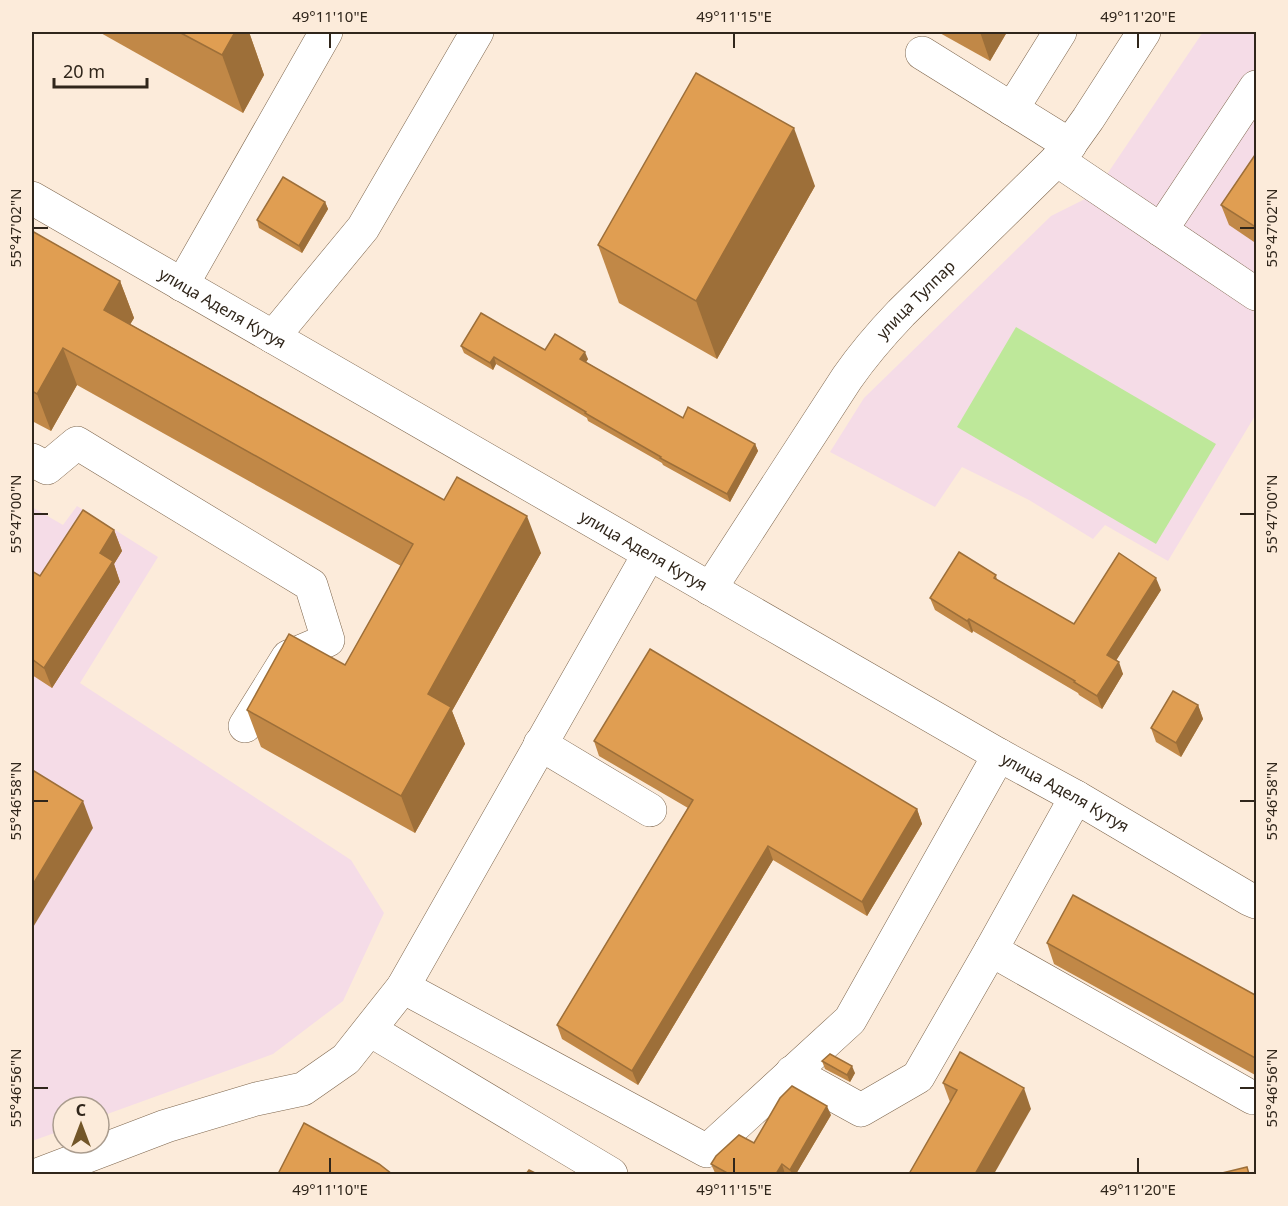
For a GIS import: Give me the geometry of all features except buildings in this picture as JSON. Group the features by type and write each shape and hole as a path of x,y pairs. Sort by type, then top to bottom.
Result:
{"street":[{"path":"182,285 326,32"},
{"path":"273,338 363,228 477,32"},
{"path":"1012,109 1060,32"},
{"name":"улица Тулпар","path":"710,589 847,378 868,350 901,313 1063,153 1088,119 1144,32"},
{"path":"922,53 1012,109 1063,153 1161,230 1257,294"},
{"path":"1161,230 1257,87"},
{"name":"улица Аделя Кутуя","path":"32,198 1257,902"},
{"path":"32,460 47,468 77,443 311,585 328,640 288,657 245,726"},
{"path":"40,1174 88,1166 166,1126 256,1099 303,1089 346,1059 403,987 649,554"},
{"path":"540,744 650,810"},
{"path":"403,987 706,1151 850,1020 999,755"},
{"path":"792,1072 861,1110 918,1077 1076,797"},
{"path":"991,950 1253,1098"},
{"path":"370,1030 611,1174"}],"shaded area":[{"path":"1203,32 1256,32 1256,414 1168,561 1105,525 1093,539 1029,500 962,467 935,507 830,452 864,398 1051,216 1093,195"},
{"path":"77,506 158,557 80,683 351,860 384,913 343,1001 273,1054 111,1113 111,1095 51,1095 51,1134 32,1141 32,507 63,525"}],"green space":[{"path":"1016,327 1216,444 1156,544 957,427"}]}
